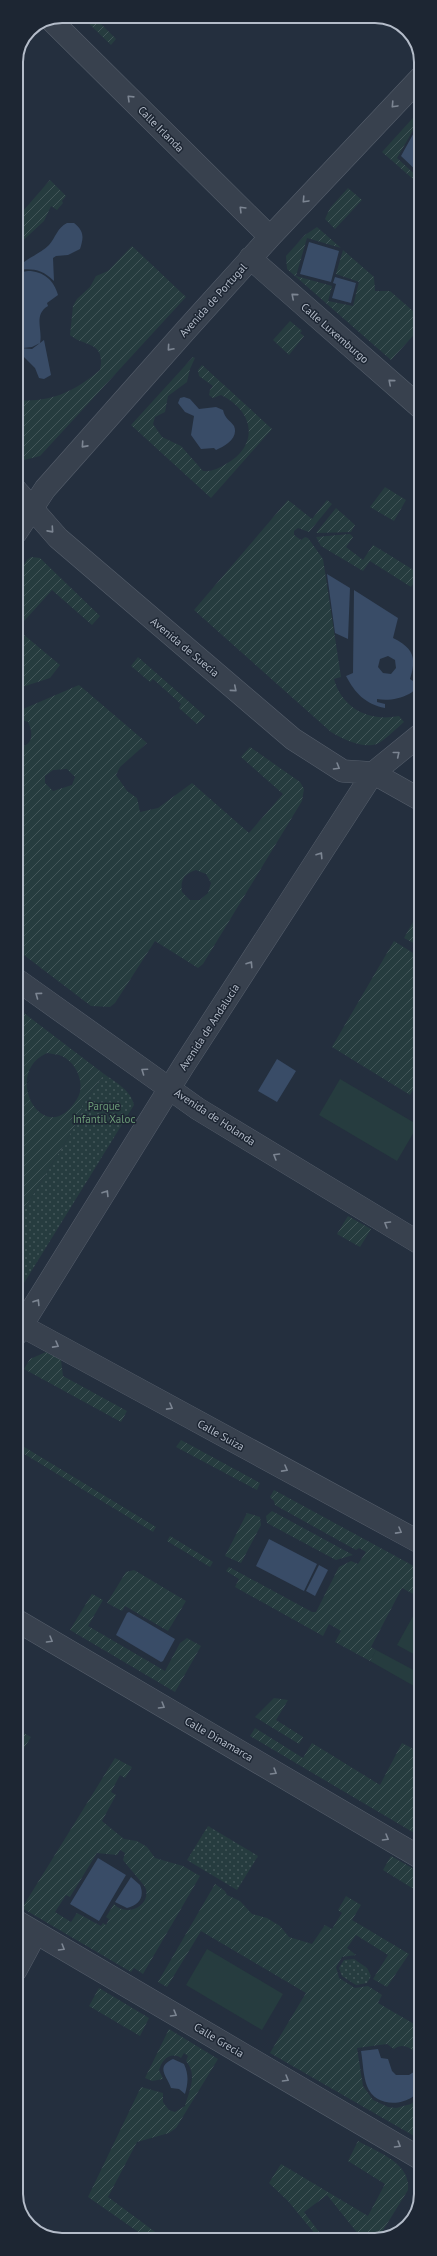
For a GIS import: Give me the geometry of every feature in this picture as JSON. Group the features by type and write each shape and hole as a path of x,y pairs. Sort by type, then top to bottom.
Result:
{"street":[{"name":"Calle Irlanda","path":"55,24 270,237"},
{"name":"Avenida de Portugal","path":"23,522 45,489 250,258 414,84"},
{"name":"Calle Luxemburgo","path":"250,258 414,402"},
{"name":"Avenida de Suecia","path":"23,499 58,538 293,739 342,771 373,773"},
{"name":"Avenida de Andalucía","path":"23,1325 171,1089 188,1058 373,773 414,740"},
{"path":"373,773 414,796"},
{"name":"Avenida de Holanda","path":"23,984 198,1109 414,1240"},
{"name":"Calle Suiza","path":"23,1333 414,1539"},
{"name":"Calle Dinamarca","path":"23,1624 414,1854"},
{"name":"Calle Grecia","path":"23,1925 414,2155"},
{"path":"23,1957 36,1932"}],"green space":[{"path":"88,23 100,23 116,39 111,45"},
{"path":"414,117 414,128 397,158 414,174 414,180 382,152"},
{"path":"50,180 66,196 62,201 63,203 57,210 51,206 44,221 23,240 23,211"},
{"path":"348,188 362,200 335,229 325,219 330,208"},
{"path":"317,227 341,248 307,238 296,276 332,286 328,301 353,306 359,282 336,274 343,250 374,277 375,291 390,291 414,312 414,335 391,360 287,269 286,256 305,235"},
{"path":"132,246 186,297 40,456 24,460 23,400 40,400 51,398 71,390 100,370 101,360 97,349 75,339 70,335 73,306 77,299 90,287 96,276 108,271"},
{"path":"290,321 302,331 300,333 304,336 289,355 273,340"},
{"path":"193,357 195,358 190,369 187,382 168,396 165,412 155,417 153,424 162,437 181,446 203,471 212,470 226,464 237,456 244,447 248,438 249,428 246,419 232,402 221,395 213,398 209,395 213,386 199,376 198,370 202,365 272,429 211,498 131,425"},
{"path":"385,487 406,500 394,521 370,507"},
{"path":"288,500 312,519 327,500 332,504 309,532 298,528 294,531 294,535 301,540 305,537 308,538 323,559 341,677 334,679 343,698 350,705 368,715 378,717 399,716 404,722 377,744 359,744 331,732 194,610"},
{"path":"336,508 355,525 351,532 316,533"},
{"path":"350,534 353,537 346,547 363,560 373,545 414,570 414,583 411,587 370,561 363,571 321,546 316,537"},
{"path":"31,557 40,558 100,616 92,625 52,590 23,622 23,566"},
{"path":"23,634 60,665 50,678 23,687"},
{"path":"138,657 205,716 197,724 179,708 181,704 153,679 150,682 131,666"},
{"path":"79,685 147,743 120,767 116,775 127,791 137,798 140,812 158,808 192,783 249,833 283,794 241,757 250,747 300,782 304,789 302,801 203,964 198,968 155,941 115,1003 110,1007 91,1006 23,954 23,746 29,743 31,739 31,731 28,722 23,720 23,709","holes":["67,769 75,777 72,785 53,791 45,783 45,776 53,770","196,870 206,874 211,883 208,893 200,900 190,900 182,892 182,881 188,873"]},
{"path":"413,922 414,943 404,938"},
{"path":"394,941 414,954 414,1088 410,1095 332,1047"},
{"path":"23,1012 104,1074 82,1106 79,1118 23,1211","holes":["47,1053 58,1055 67,1059 76,1069 81,1087 77,1099 65,1113 52,1117 41,1113 32,1104 27,1091 27,1076 33,1063"]},
{"name":"Parque Infantil Xaloc","path":"104,1074 118,1083 130,1095 134,1105 23,1285 23,1211 79,1118 82,1106"},
{"path":"340,1079 414,1123 414,1132 397,1161 319,1115"},
{"path":"348,1216 371,1229 360,1247 337,1234"},
{"path":"46,1352 61,1360 63,1376 127,1411 121,1422 24,1369 30,1359"},
{"path":"181,1440 260,1483 257,1490 176,1447"},
{"path":"23,1446 156,1527 153,1532 23,1453"},
{"path":"274,1490 414,1566 414,1594 402,1588 371,1647 376,1650 370,1661 335,1642 341,1631 329,1624 323,1636 235,1587 239,1579 226,1571 229,1567 312,1612 316,1612 339,1567 351,1561 358,1564 366,1552 359,1548 356,1550 275,1505 274,1501 270,1497"},
{"path":"272,1511 353,1555 336,1560 267,1523 266,1516"},
{"path":"247,1513 260,1517 261,1525 241,1563 225,1556"},
{"path":"170,1536 213,1562 210,1567 167,1541"},
{"path":"134,1570 186,1601 168,1631 125,1606 122,1611 107,1603 126,1572"},
{"path":"92,1594 103,1600 88,1626 165,1671 180,1643 187,1638 201,1646 175,1692 70,1630"},
{"path":"414,1614 414,1654 397,1645"},
{"path":"376,1650 414,1670 414,1686 370,1661"},
{"path":"274,1698 288,1700 276,1720 303,1737 299,1744 255,1717"},
{"path":"255,1728 303,1758 312,1743 380,1785 402,1743 414,1749 414,1833 250,1736"},
{"path":"23,1733 31,1737 23,1750"},
{"path":"115,1758 132,1767 125,1778 120,1775 111,1792 116,1795 102,1821 124,1839 137,1841 147,1847 155,1858 183,1866 200,1876 143,1974 134,1968 131,1972 23,1909","holes":["120,1850 125,1853 123,1860 146,1889 146,1895 141,1905 130,1910 125,1910 114,1904 106,1917 109,1919 106,1925 103,1923 101,1926 77,1913 71,1922 55,1912 66,1895 70,1897 97,1853 117,1855"]},
{"path":"208,1826 258,1856 237,1890 187,1860"},
{"path":"391,1856 414,1869 414,1889 383,1870"},
{"path":"215,1884 225,1891 227,1895 240,1901 252,1914 267,1918 280,1926 289,1937 312,1944 325,1925 332,1929 342,1913 338,1910 346,1896 361,1905 352,1920 409,1954 387,1987 373,1979 388,1955 356,1935 347,1948 356,1955 342,1957 336,1967 339,1978 355,1988 368,1986 382,1995 378,2003 414,2024 414,2052 403,2046 394,2049 387,2044 357,2048 363,2086 373,2100 388,2107 396,2108 411,2104 414,2101 414,2136 270,2053 306,1993 201,1931 167,1987 158,1982"},
{"path":"207,1949 283,1994 262,2030 186,1985"},
{"path":"354,1959 367,1968 371,1976 367,1983 356,1985 342,1976 339,1968 344,1960"},
{"path":"99,1988 149,2018 140,2036 89,2006"},
{"path":"169,2029 218,2059 176,2128 169,2133 137,2142 108,2197 157,2233 140,2233 88,2197 141,2087 163,2093 163,2102 169,2110 175,2112 185,2106 192,2083 190,2066 186,2061 188,2056 184,2053 181,2058 177,2056 170,2056 164,2060 159,2070 163,2079 152,2081 145,2078"},
{"path":"358,2141 392,2160 399,2166 408,2181 408,2190 382,2233 357,2233 327,2195 304,2212 320,2233 314,2233 288,2201 269,2183 281,2164 368,2216 385,2184 348,2161"}],"water":[{"path":"414,133 414,168 401,156"},
{"path":"67,223 74,223 80,229 82,241 80,249 68,255 56,256 53,258 54,281 50,277 36,270 23,269 23,263 49,245"},
{"path":"309,242 339,251 331,282 300,274"},
{"path":"33,271 47,277 54,285 58,295 47,303 48,306 41,314 40,343 32,347 23,348 23,272"},
{"path":"335,277 356,283 351,303 332,298 336,284 333,283"},
{"path":"44,340 51,375 44,379 39,378 35,368 23,356 23,348 32,349"},
{"path":"184,397 190,399 199,409 216,407 223,410 226,417 234,426 235,434 233,438 216,450 214,448 201,449 191,435 194,416 185,412 178,403 180,398"},
{"path":"327,574 350,588 348,639 335,633"},
{"path":"354,590 398,618 393,638 405,646 412,654 413,665 410,679 413,681 414,679 414,690 405,696 398,698 383,700 377,699 377,702 385,704 385,708 372,704 361,697 353,688 346,676 353,673","holes":["388,656 395,660 396,668 391,674 383,673 378,667 380,659"]},
{"path":"277,1059 296,1071 277,1102 258,1091"},
{"path":"269,1539 317,1564 304,1591 256,1566"},
{"path":"319,1565 328,1570 315,1596 306,1591"},
{"path":"129,1612 175,1639 163,1661 161,1662 116,1635 127,1613"},
{"path":"98,1858 126,1875 99,1921 70,1904"},
{"path":"131,1877 140,1885 142,1893 138,1903 127,1908 115,1902"},
{"path":"378,2049 381,2058 388,2059 392,2071 396,2075 409,2075 414,2072 414,2095 403,2101 393,2103 382,2101 373,2095 367,2086 361,2051"},
{"path":"173,2059 184,2064 186,2068 188,2079 185,2094 179,2089 171,2088 164,2072 163,2069 165,2065"}]}
